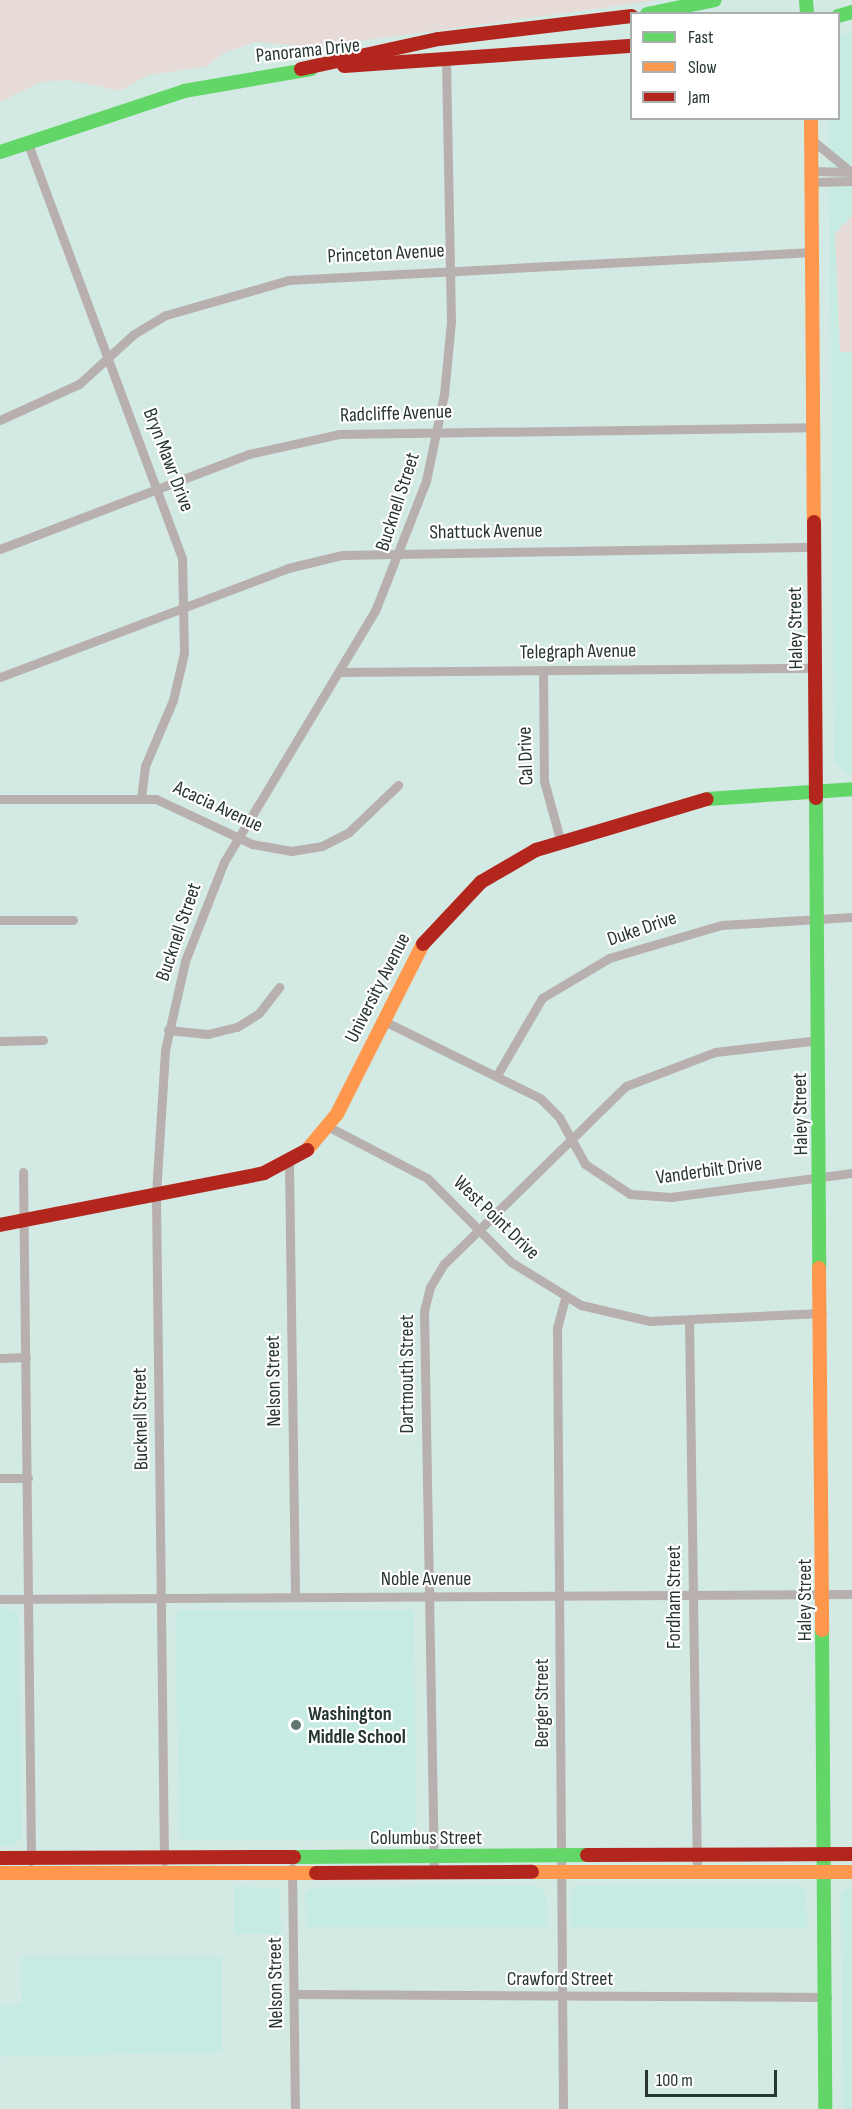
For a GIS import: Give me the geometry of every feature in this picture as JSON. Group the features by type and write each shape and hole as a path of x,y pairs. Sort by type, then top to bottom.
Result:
{"main road":[{"path":"657,12 715,0"},
{"path":"301,69 439,39 630,16"},
{"name":"Panorama Drive","path":"0,152 184,91 301,69 630,46"},
{"name":"Haley Street","path":"811,120 825,1595 827,1997 825,2109"},
{"name":"University Avenue","path":"0,1225 156,1194 289,1164 314,1147 329,1127 410,962 441,917 481,882 560,839 698,800 818,789 852,789"},
{"name":"Columbus Street","path":"0,1873 164,1872 430,1857 852,1854"},
{"name":"Columbus Street","path":"0,1858 164,1857 434,1873 852,1872"}],"street":[{"name":"Bucknell Street","path":"164,1872 156,1194 158,1108 168,1030 196,927 237,836 341,672 402,551 438,430 448,358 451,268 446,58"},
{"path":"812,140 852,175"},
{"name":"Bryn Mawr Drive","path":"28,144 159,488 182,558 187,606 180,677 145,766 141,799"},
{"path":"812,177 852,175"},
{"name":"Princeton Avenue","path":"0,420 66,392 166,315 248,288 330,274 813,252"},
{"name":"Radcliffe Avenue","path":"0,549 159,488 308,438 438,430 814,427"},
{"name":"Shattuck Avenue","path":"0,677 315,560 402,551 815,547"},
{"name":"Telegraph Avenue","path":"341,672 816,668"},
{"name":"Cal Drive","path":"543,670 545,789 560,839"},
{"name":"Acacia Avenue","path":"0,799 141,799 171,802 237,836 277,850 322,846 349,832 398,785"},
{"name":"Duke Drive","path":"497,1075 532,1010 584,969 694,930 818,917 852,917"},
{"path":"0,920 73,920"},
{"path":"168,1030 208,1034 237,1027 259,1013 279,987"},
{"name":"Vanderbilt Drive","path":"382,1020 540,1098 596,1174 643,1197 821,1173 852,1173"},
{"path":"0,1041 43,1040"},
{"name":"Dartmouth Street","path":"434,1873 430,1857 426,1300 443,1265 616,1094 663,1068 742,1046 819,1040"},
{"name":"West Point Drive","path":"329,1127 427,1178 480,1228 511,1262 565,1298 629,1318 689,1321 822,1313"},
{"name":"Nelson Street","path":"289,1164 295,1597"},
{"path":"23,1172 32,1872"},
{"name":"Berger Street","path":"563,2109 557,1328 565,1298"},
{"name":"Fordham Street","path":"689,1321 694,1856 697,1872"},
{"path":"0,1358 26,1358"},
{"path":"0,1478 28,1478"},
{"name":"Noble Avenue","path":"0,1599 852,1594"},
{"name":"Nelson Street","path":"292,1865 295,2109"},
{"name":"Crawford Street","path":"294,1994 562,1998 827,1997"}],"shaded area":[{"path":"0,0 660,0 316,47 256,42 223,53 206,67 148,75 120,91 69,80 41,82 0,102"},
{"path":"852,32 852,773 847,773 834,761 829,120 840,120 840,35"},
{"path":"852,216 852,352 840,352 835,233"},
{"path":"0,1608 18,1612 22,1838 13,1846 0,1846"},
{"name":"Washington Middle School","path":"181,1610 414,1610 416,1841 180,1840 175,1616"},
{"path":"800,1885 806,1893 807,1928 571,1927 571,1893 576,1886"},
{"path":"852,1885 852,2109 843,2109 841,1894"},
{"path":"234,1886 279,1888 282,1934 234,1934"},
{"path":"538,1886 546,1894 547,1927 306,1927 305,1893 313,1887"},
{"path":"21,1956 222,1956 222,2052 0,2057 0,2005 22,2005"}],"traffic: fast":[{"path":"657,12 715,0"},
{"path":"806,0 807,12"},
{"path":"840,15 852,12"},
{"path":"0,152 184,91 311,69"},
{"path":"707,799 852,789"},
{"path":"816,798 819,1268"},
{"path":"822,1630 825,2109"},
{"path":"294,1857 587,1855"}],"traffic: slow":[{"path":"811,120 814,522"},
{"path":"307,1150 337,1114 423,944"},
{"path":"819,1268 822,1630"},
{"path":"532,1872 852,1872"},
{"path":"0,1873 316,1873"}],"traffic: jam":[{"path":"301,69 439,39 630,16"},
{"path":"344,66 630,46"},
{"path":"814,522 816,798"},
{"path":"423,944 481,882 536,850 707,799"},
{"path":"0,1225 264,1173 307,1150"},
{"path":"587,1855 852,1854"},
{"path":"0,1858 294,1857"},
{"path":"316,1873 532,1872"}],"place":[{"name":"Washington Middle School","path":"296,1725"}]}
